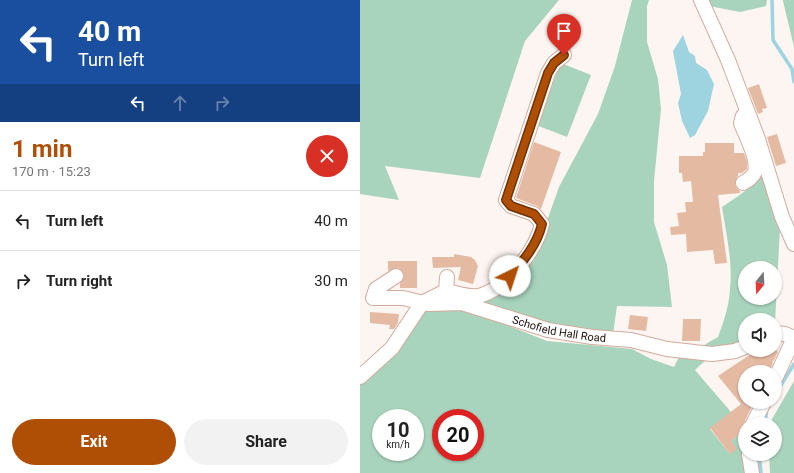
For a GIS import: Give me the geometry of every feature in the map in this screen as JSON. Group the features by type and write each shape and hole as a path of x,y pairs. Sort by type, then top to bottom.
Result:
{"street":[{"path":"701,0 728,60 748,112 782,217 794,244"},
{"path":"360,377 392,348 422,302 446,291 468,296 482,295 495,288 510,276 529,253 540,232 542,224 534,214 511,206 506,200 548,73 554,63 564,55"},
{"path":"743,183 751,177 754,172 755,165 753,152 741,122 743,116 748,112"},
{"name":"Schofield Hall Road","path":"396,276 376,289 374,298 403,298 428,304 462,303 548,330 592,337 631,340 667,350 712,354 738,350"},
{"path":"446,291 447,277"},
{"path":"780,365 794,338 782,334"},
{"path":"750,461 752,473"}],"green space":[{"path":"360,0 559,0 525,41 480,178 385,166 399,200 360,194"},
{"path":"632,0 649,0 647,6 647,42 658,79 661,109 654,181 654,222 667,265 672,307 617,306 613,334 550,327 441,299 492,295 532,254 548,218 559,187 598,114 615,66"},
{"path":"707,0 767,0 766,6 740,12 709,6"},
{"path":"794,0 794,47 783,1"},
{"path":"561,63 591,75 567,137 536,125"},
{"path":"763,169 780,228 778,261 738,261 738,305 776,305 776,313 738,313 738,345 723,348 700,348 718,337 729,301 731,268 722,207 740,195 755,181"},
{"path":"423,307 450,311 471,311 547,341 632,349 651,359 674,367 679,357 707,359 695,370 731,412 710,429 730,454 731,441 738,436 738,461 745,461 747,473 360,473 360,381"},
{"path":"794,381 794,473 770,473 769,461 782,461 782,417 773,417 778,409 782,409 782,402"}],"water":[{"path":"683,35 689,52 695,56 696,63 707,70 714,84 708,111 695,135 690,138 682,121 678,103 681,94 673,51"}],"building":[{"path":"759,84 767,108 762,109 763,112 758,114 748,88"},
{"path":"777,134 786,163 776,166 767,137"},
{"path":"534,142 561,152 541,209 516,198"},
{"path":"705,143 734,143 734,153 744,153 747,162 747,169 742,173 738,173 735,183 740,193 718,195 727,263 715,264 713,250 687,252 686,234 671,235 670,227 679,226 677,213 686,212 685,202 693,202 691,181 683,182 682,173 679,173 679,156 703,156 703,152 705,152"},
{"path":"454,254 471,257 475,260 478,266 473,284 458,280 461,267 433,268 432,257 454,257"},
{"path":"388,261 417,261 417,288 400,288 400,283 404,276 403,272 396,268 388,271"},
{"path":"370,312 399,314 398,323 394,329 389,329 390,325 370,323"},
{"path":"630,315 648,317 646,331 628,329"},
{"path":"683,319 701,319 700,341 682,341"},
{"path":"746,357 776,357 772,362 772,365 738,365 738,400 718,376"},
{"path":"738,406 738,409 751,409 747,417 738,417 738,436 731,441 737,449 730,454 710,428"}],"waterway":[{"path":"772,0 773,40 792,69 794,82"},
{"path":"782,384 794,364"},
{"path":"766,417 767,409"},
{"path":"760,461 761,473"}],"route":[{"path":"510,276 529,253 540,232 542,224 534,214 511,206 506,200 548,73 554,63 564,55"}]}
